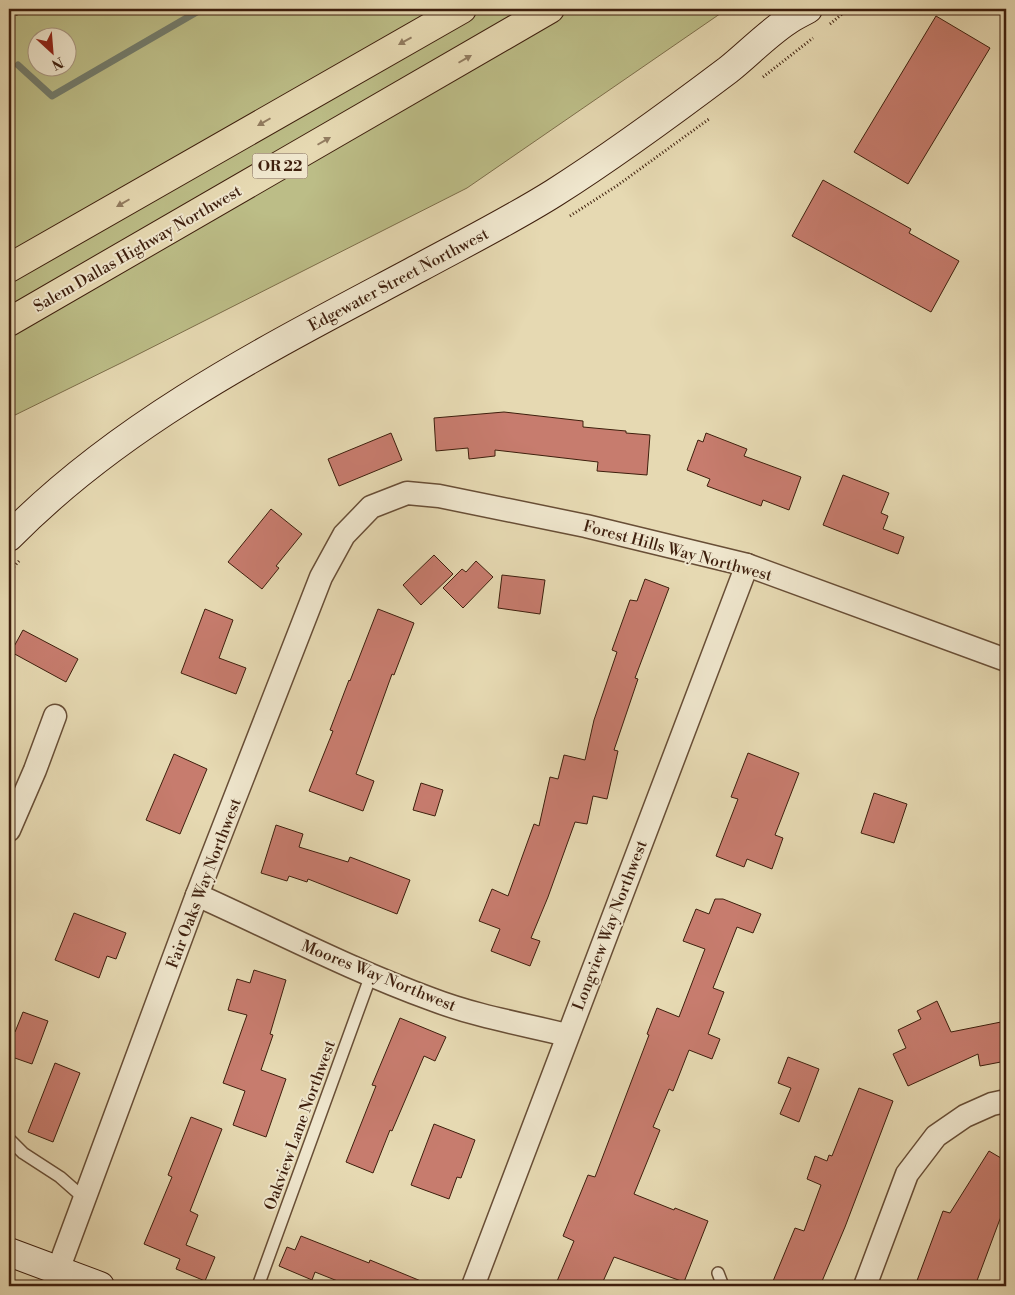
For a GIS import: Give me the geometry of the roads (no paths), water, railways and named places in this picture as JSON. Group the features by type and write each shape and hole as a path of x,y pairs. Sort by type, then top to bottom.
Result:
{"highway":[{"name":"OR 22","path":"9,268 462,9"},
{"name":"Salem Dallas Highway Northwest","path":"9,322 550,9"}],"main road":[{"name":"Edgewater Street Northwest","path":"9,536 78,474 177,402 231,370 552,194 659,122 730,68 797,13"},
{"path":"9,1252 100,1286"}],"street":[{"name":"Forest Hills Way Northwest","path":"371,507 407,493 439,496 586,526 747,565 1006,660"},
{"name":"Fair Oaks Way Northwest","path":"58,1270 198,895 321,577 344,536 371,507"},
{"name":"Longview Way Northwest","path":"473,1286 747,565"},
{"path":"9,830 35,770 55,716"},
{"name":"Moores Way Northwest","path":"198,895 371,975 432,1000 472,1012 567,1035"},
{"path":"865,1286 907,1174 936,1136 965,1116 992,1104 1006,1102"}],"lane":[{"name":"Oakview Lane Northwest","path":"258,1286 371,975"},
{"path":"9,1139 23,1153 60,1177 84,1199"},
{"path":"718,1273 723,1286"}],"waterway":[{"path":"18,65 52,96 202,9"}]}
